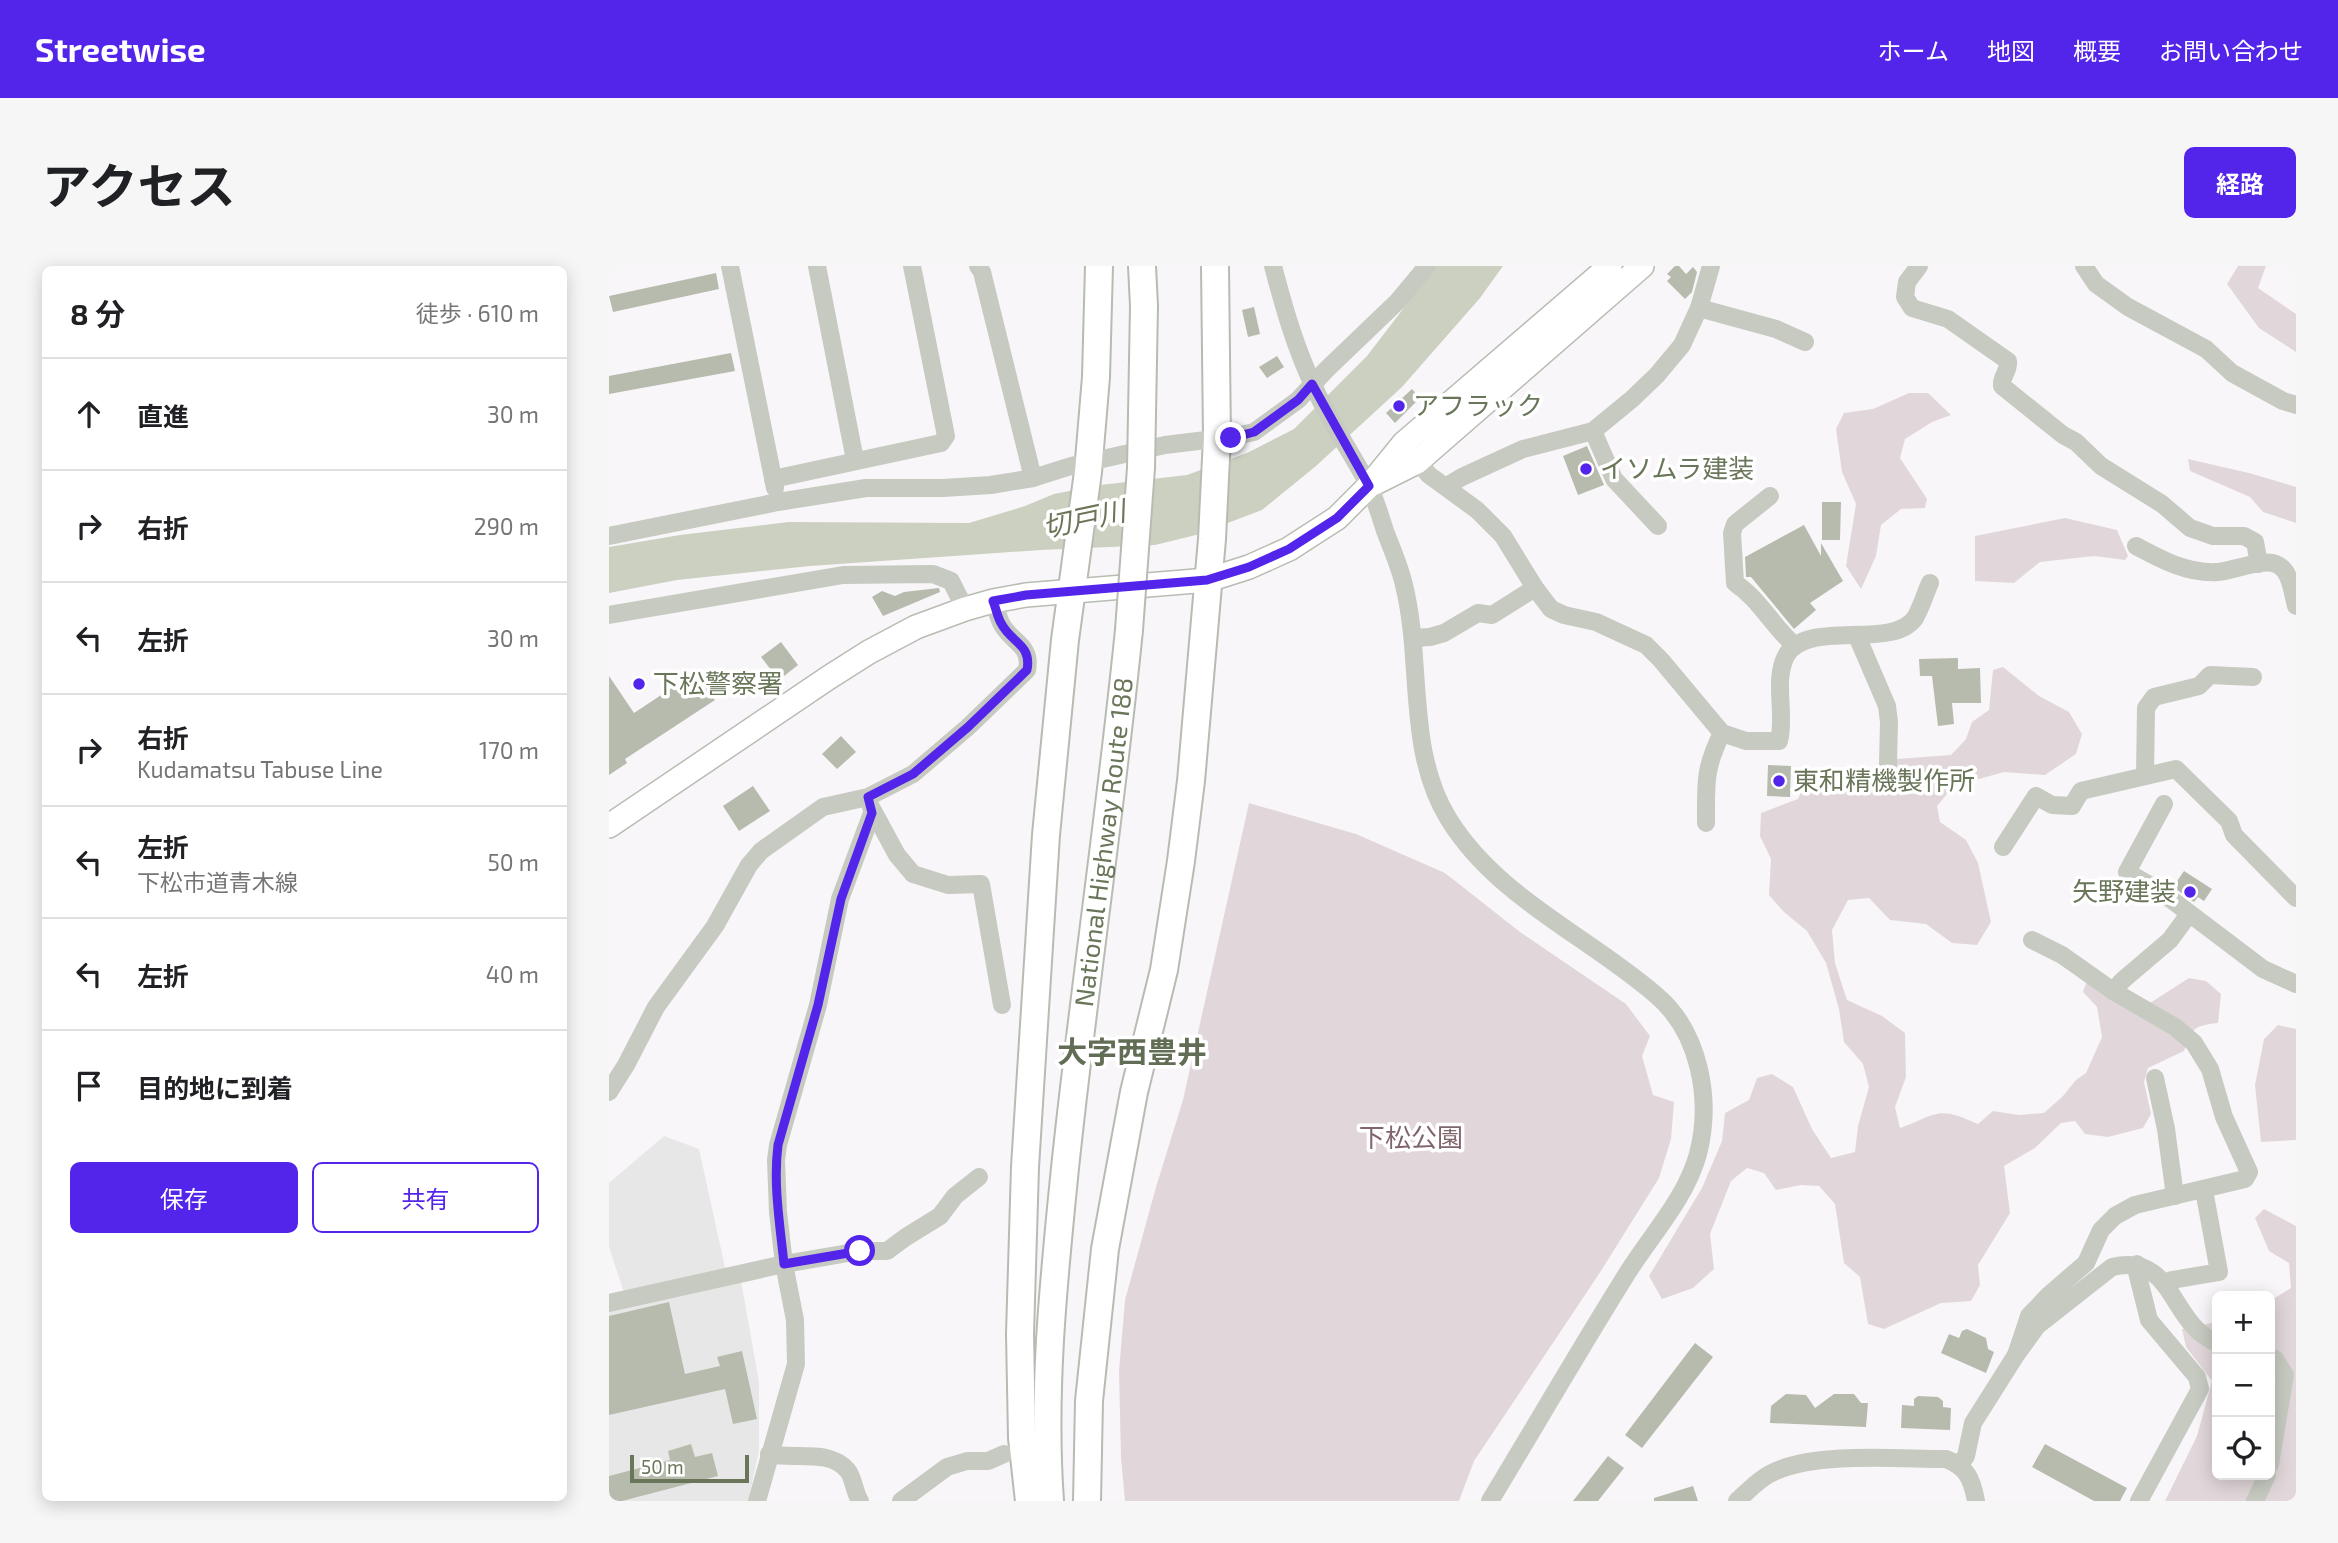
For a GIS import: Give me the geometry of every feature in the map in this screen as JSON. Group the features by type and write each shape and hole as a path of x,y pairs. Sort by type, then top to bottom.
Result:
{"highway":[{"path":"1030,1501 1022,1438 1020,1334 1025,1167 1046,835 1065,640 1089,467 1096,377 1099,266"},
{"name":"National Highway Route 188","path":"1050,1501 1046,1442 1052,1294 1129,630 1141,468 1144,306 1142,266"},
{"path":"1087,1501 1089,1401 1105,1249 1134,1092 1164,970 1191,781 1212,539 1216,443 1215,266"}],"main road":[{"path":"1410,453 1610,266"},
{"path":"609,826 869,652 916,627 965,608 993,601 1073,591 1207,580 1249,567 1289,549 1337,518 1369,486 1642,266"}],"street":[{"path":"730,266 778,502"},
{"path":"817,266 855,460"},
{"path":"773,479 941,443 946,436 912,266"},
{"path":"978,266 982,272 1033,478"},
{"path":"1273,266 1287,319 1313,386 1369,486 1404,583 1414,638 1420,730 1428,771 1447,817 1479,859 1514,890 1626,969 1670,1006 1680,1019 1695,1053 1705,1104 1698,1155 1679,1198 1630,1269 1490,1501"},
{"path":"609,536 778,502 866,488 991,485 1089,467 1165,445 1216,443 1254,432 1313,386 1398,301 1427,266"},
{"path":"1447,486 1523,449 1593,431 1657,375 1682,345 1699,308 1711,266"},
{"path":"1919,266 1907,282 1905,297 1912,309 1948,319 2008,361 2009,369 2002,380 2002,386 2063,435 2076,442 2101,466 2162,504 2190,528 2213,536 2244,536 2255,542 2259,564"},
{"path":"2084,266 2096,284 2128,307 2206,349 2232,373 2283,401 2296,405"},
{"path":"1699,308 1776,329 1805,342"},
{"path":"1593,431 1614,479 1658,526"},
{"path":"1410,453 1429,475 1477,510 1503,536 1535,589 1551,608 1564,615 1596,622 1646,645 1722,733 1746,741 1779,741 1783,727 1781,674 1786,657 1794,645 1803,639 1857,636 1902,628 1914,619 1930,583"},
{"path":"1770,496 1735,524 1732,533 1735,583 1751,594 1794,645"},
{"path":"2136,546 2171,565 2200,572 2219,572 2275,563 2287,572 2296,606"},
{"path":"609,615 843,575 933,574 951,581 965,608"},
{"path":"1414,638 1430,638 1444,633 1478,613 1492,615 1535,589"},
{"path":"609,1092 656,1007 715,926 749,865 761,851 823,807 870,805 913,774 968,727 1027,670 1029,660 1024,649 1008,634 993,601"},
{"path":"1857,636 1887,706 1888,764"},
{"path":"2145,775 2146,708 2154,697 2199,686 2210,675 2253,677"},
{"path":"1706,823 1706,772 1722,733"},
{"path":"2003,848 2036,796 2052,805 2073,806 2081,791 2176,769 2229,821 2234,835 2296,898"},
{"path":"2164,804 2127,872 2160,891 2263,969 2296,984"},
{"path":"870,805 897,855 913,874 948,885 981,884 1002,1005"},
{"path":"757,1501 796,1364 795,1320 784,1264 778,1212 778,1145 818,1005 841,899 870,805"},
{"path":"2113,991 2171,940 2189,914"},
{"path":"2016,1356 2029,1316 2086,1263 2101,1230 2115,1216 2135,1205 2245,1179 2249,1172 2224,1117 2210,1069 2194,1043 2175,1027 2113,991 2062,955 2032,940"},
{"path":"2155,1077 2166,1129 2175,1196"},
{"path":"609,1303 784,1264 860,1251 887,1251 940,1216 955,1196 979,1177"},
{"path":"2164,1283 2219,1272 2204,1190"},
{"path":"1960,1464 1966,1455 1973,1423 2037,1326 2112,1266 2126,1263 2151,1269 2164,1283 2190,1323 2212,1340"},
{"path":"2137,1264 2149,1320 2197,1377 2200,1390 2139,1501"},
{"path":"2275,1359 2285,1375 2275,1434"},
{"path":"769,1454 780,1457 824,1457 839,1462 850,1473 860,1501"},
{"path":"901,1501 947,1467 967,1461 988,1461 1004,1454"},
{"path":"1737,1501 1775,1471 1803,1462 1828,1459 1946,1459 1960,1464 1969,1475 1976,1501"},
{"path":"2255,1501 2265,1480"}],"shaded area":[{"path":"664,1136 699,1149 728,1281 741,1281 759,1382 759,1451 748,1501 609,1501 609,1310 628,1305 609,1247 609,1183"}],"green space":[{"path":"2238,266 2266,266 2258,288 2296,314 2296,352 2259,328 2227,284"},
{"path":"1909,393 1928,393 1951,415 1932,422 1905,439 1900,458 1927,499 1925,508 1901,509 1881,525 1876,556 1861,589 1846,566 1856,504 1842,472 1836,429 1844,413 1873,409"},
{"path":"2188,459 2296,487 2296,523 2263,512 2250,497 2190,471"},
{"path":"2065,518 2117,530 2128,556 2125,560 2094,556 2040,562 2014,583 1975,581 1975,536"},
{"path":"2003,667 2039,696 2069,712 2082,734 2076,754 2045,775 2004,772 1954,786 1937,806 1940,822 1966,840 1978,863 1991,922 1977,945 1952,943 1926,924 1890,920 1869,898 1848,900 1832,930 1835,963 1847,1000 1882,1016 1905,1033 1906,1077 1895,1107 1900,1128 1945,1113 1978,1124 1993,1111 2019,1115 2044,1113 2086,1073 2102,1037 2097,1007 2083,992 2086,983 2150,1003 2189,978 2206,981 2221,994 2218,1023 2198,1027 2189,1037 2184,1051 2148,1068 2144,1082 2151,1114 2143,1128 2108,1137 2085,1134 2075,1121 2061,1123 2035,1148 2004,1166 2010,1213 1978,1265 1980,1285 1971,1301 1941,1303 1884,1329 1868,1324 1860,1277 1844,1263 1835,1204 1819,1186 1801,1185 1776,1190 1764,1173 1747,1168 1731,1181 1710,1234 1714,1269 1693,1288 1662,1299 1649,1276 1702,1188 1722,1141 1725,1113 1749,1100 1757,1078 1772,1074 1793,1087 1812,1129 1831,1158 1855,1152 1858,1126 1869,1087 1863,1064 1844,1042 1839,1009 1826,963 1807,931 1769,895 1771,859 1760,836 1761,813 1798,799 1804,785 1832,776 1853,785 1874,779 1897,759 1951,755 1966,739 1972,722 1989,710 1993,670"},
{"name":"下松公園","path":"1249,803 1356,834 1445,873 1520,932 1626,1004 1650,1036 1642,1056 1653,1095 1674,1102 1671,1139 1659,1178 1599,1274 1474,1461 1459,1501 1125,1501 1119,1371 1125,1300 1183,1100"},
{"path":"2278,1025 2296,1029 2296,1140 2261,1142 2255,1085 2264,1039"},
{"path":"2264,1209 2296,1226 2296,1501 2165,1501 2197,1436 2212,1381 2212,1480 2275,1480 2275,1298 2291,1288 2289,1263 2269,1251 2255,1218"},
{"path":"2212,1323 2212,1381 2186,1347 2182,1329"}],"water":[{"name":"切戸川","path":"1436,266 1503,266 1480,298 1402,387 1316,466 1262,510 1196,535 1155,545 810,566 677,580 609,593 609,547 788,522 969,523 1054,494 1100,485 1187,475 1247,453 1294,429 1367,356"}],"building":[{"path":"1675,266 1679,266 1686,274 1693,267 1697,272 1692,292 1685,299 1667,281 1671,277 1667,274"},
{"path":"716,273 719,289 613,312 609,296"},
{"path":"1254,307 1260,334 1248,337 1242,310"},
{"path":"731,353 735,371 609,394 609,376"},
{"path":"1277,356 1284,367 1267,378 1259,367"},
{"name":"アフラック","path":"1412,389 1420,398 1395,423 1386,413"},
{"name":"イソムラ建装","path":"1587,446 1604,485 1578,495 1563,456"},
{"path":"1822,502 1841,502 1840,540 1822,540"},
{"path":"1804,525 1821,556 1821,543 1843,581 1810,603 1816,610 1794,629 1751,577 1746,577 1745,557"},
{"path":"939,588 940,592 883,616 872,597 882,591 895,596 904,592"},
{"path":"781,642 798,665 779,680 761,657"},
{"path":"1958,658 1958,669 1980,668 1981,703 1952,703 1954,724 1938,726 1932,676 1920,676 1919,659"},
{"path":"696,672 715,700 625,759 627,763 609,775 609,676 634,713"},
{"path":"841,736 856,752 837,769 822,754"},
{"name":"東和精機製作所","path":"1768,765 1791,766 1790,797 1767,796"},
{"path":"753,786 770,811 739,831 723,806"},
{"name":"矢野建装","path":"2184,871 2212,889 2204,901 2198,897 2194,902 2173,887"},
{"path":"669,1302 685,1374 720,1366 717,1357 742,1351 757,1419 733,1424 725,1389 609,1415 609,1316"},
{"path":"1967,1329 1986,1338 1988,1349 1994,1352 1986,1373 1941,1353 1949,1334 1959,1338 1962,1331"},
{"path":"1695,1343 1713,1357 1642,1448 1625,1435"},
{"path":"1786,1394 1806,1395 1815,1408 1834,1394 1854,1394 1861,1403 1868,1403 1866,1427 1770,1423 1771,1406"},
{"path":"1918,1396 1938,1397 1943,1401 1943,1407 1951,1408 1950,1430 1901,1428 1902,1405 1914,1406 1914,1399"},
{"path":"691,1444 695,1457 712,1453 718,1476 622,1501 609,1501 609,1476 670,1460 668,1451"},
{"path":"2045,1444 2127,1488 2120,1501 2094,1501 2032,1467"},
{"path":"1608,1456 1624,1468 1598,1501 1573,1501"},
{"path":"1693,1486 1698,1501 1654,1501 1654,1498"}],"place":[{"name":"アフラック","path":"1399,406"},
{"name":"イソムラ建装","path":"1586,469"},
{"name":"下松警察署","path":"639,684"},
{"name":"東和精機製作所","path":"1779,781"},
{"name":"矢野建装","path":"2190,892"}],"district":[{"name":"大字西豊井","path":"1132,1053"}],"route":[{"path":"860,1251 784,1264 776,1160 818,1005 841,899 872,813 868,797 913,774 968,727 1027,670 1029,660 1024,649 1008,634 993,601 1026,595 1207,580 1249,567 1289,549 1337,518 1369,486 1312,384 1298,400 1254,432 1231,438"}]}
